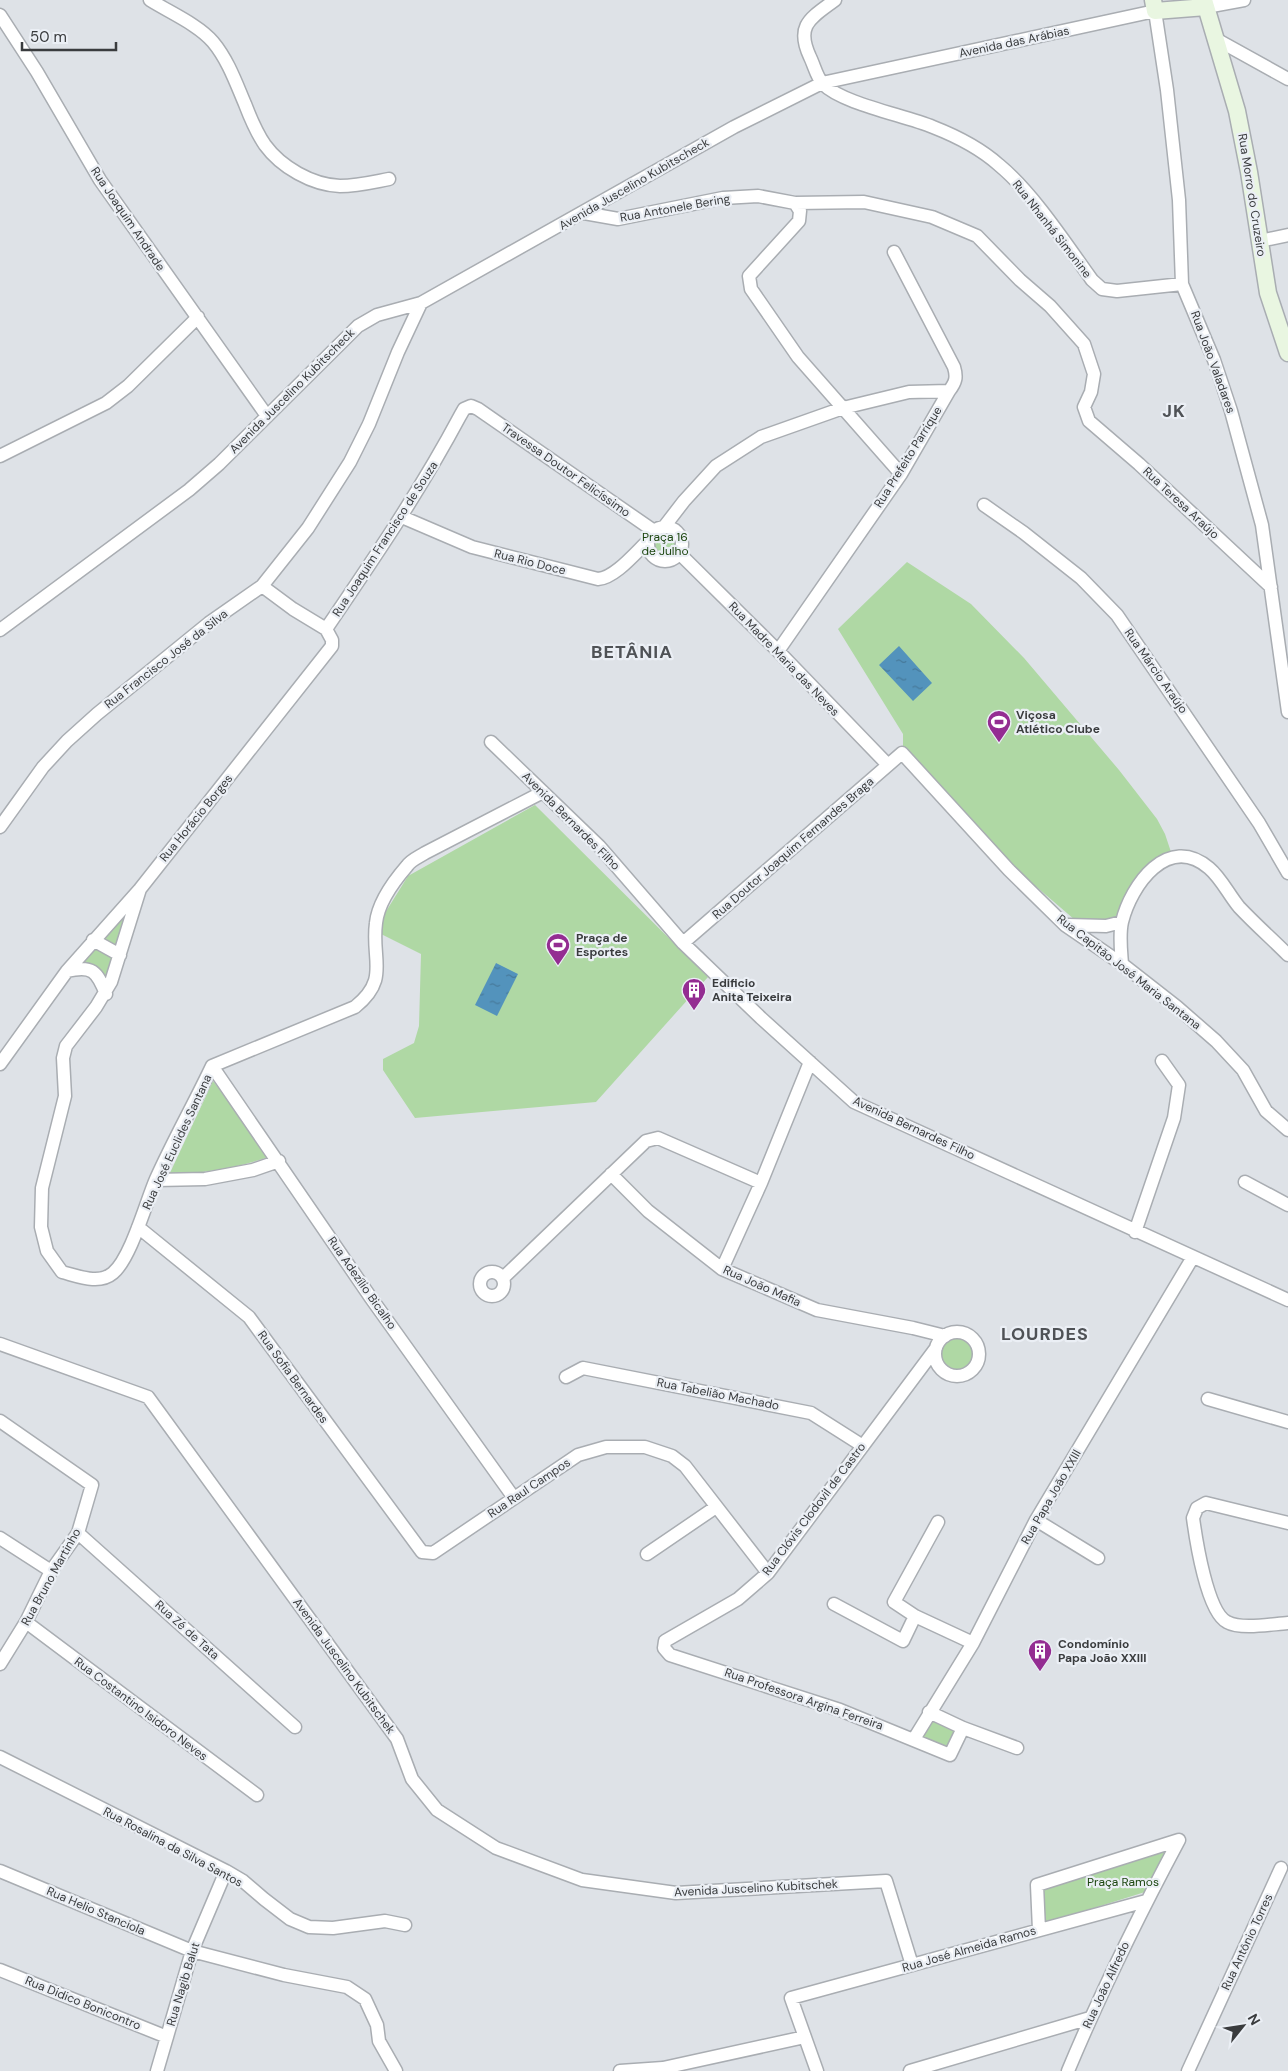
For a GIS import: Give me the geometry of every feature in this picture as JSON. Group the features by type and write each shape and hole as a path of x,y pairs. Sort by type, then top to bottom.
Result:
{"street":[{"path":"150,0 213,41 227,63 251,118 265,144 282,164 308,178 338,186 361,185 389,178"},
{"path":"822,84 806,48 803,38 804,28 811,18 835,0"},
{"path":"1205,3 1244,0"},
{"name":"Avenida das Arábias","path":"822,84 1154,5 1205,3"},
{"name":"Rua Morro do Cruzeiro","path":"1205,3 1237,111 1268,293 1288,353"},
{"name":"Rua João Valadares","path":"1154,5 1167,90 1178,191 1182,284 1214,360 1231,411 1262,525 1288,712"},
{"name":"Rua Joaquim Andrade","path":"0,15 37,72 100,180 267,416"},
{"path":"1214,38 1288,79"},
{"name":"Avenida Juscelino Kubitscheck","path":"0,630 189,490 219,464 358,326 377,315 422,304 734,127 822,84"},
{"name":"Rua Nhanhá Simonine","path":"822,84 841,96 932,126 967,143 999,165 1028,196 1092,280 1102,289 1117,291 1182,284"},
{"name":"Rua Antonele Bering","path":"584,213 618,219 723,198 758,196 795,203 864,202 932,217 977,236 1020,280 1050,306 1084,344 1094,374 1091,392 1084,407 1089,421"},
{"path":"795,203 800,211 799,221 749,276 751,289 798,357 900,474"},
{"path":"1260,242 1288,235"},
{"name":"Rua Prefeito Parrique","path":"778,651 900,474 955,384 957,376 954,367 894,252"},
{"name":"Rua Francisco José da Silva","path":"0,827 43,767 74,736 209,622 262,586 308,528 350,462 369,424 398,352 422,304"},
{"path":"0,456 106,403 128,386 198,317"},
{"name":"Rua Rio Doce","path":"402,517 472,547 598,579 605,578 613,573 656,533 716,466 761,436 844,408 909,392 949,391"},
{"name":"Rua Joaquim Francisco de Souza","path":"326,630 402,517 464,409 471,406 478,409"},
{"name":"Travessa Doutor Felicíssimo","path":"478,409 656,533"},
{"name":"Rua Teresa Araújo","path":"1089,421 1271,587"},
{"name":"Rua Márcio Araújo","path":"984,505 1024,533 1080,578 1117,615 1254,814 1288,873"},
{"path":"674,530 683,543 680,554 672,560 661,561 656,559 650,551 656,533 674,530"},
{"name":"Rua Madre Maria das Neves","path":"680,554 778,651 888,765"},
{"path":"262,586 326,630"},
{"name":"Rua Horácio Borges","path":"0,1064 67,971 140,889 328,654 332,646 332,640 326,630"},
{"name":"Avenida Bernardes Filho","path":"491,742 599,846 684,943 854,1102 1135,1232 1288,1300"},
{"name":"Rua Doutor Joaquim Fernandes Braga","path":"684,943 902,753"},
{"name":"Rua Capitão José Maria Santana","path":"902,753 982,841 1065,925 1122,964 1177,1007 1216,1041 1243,1070 1266,1111 1288,1130"},
{"name":"Rua José Euclides Santana","path":"140,889 106,994 66,1046 63,1058 65,1096 42,1188 41,1227 47,1250 62,1272 90,1278 103,1278 114,1272 126,1254 156,1180 212,1066 355,1007 368,996 377,980 376,921 384,900 408,864 425,852 543,792"},
{"path":"1122,964 1122,922 1135,890 1145,875 1155,865 1173,857 1186,856 1209,868 1239,906 1288,955"},
{"path":"1065,925 1106,926 1122,922"},
{"path":"93,940 120,955"},
{"path":"67,971 79,968 93,971 106,994"},
{"path":"1135,1232 1174,1118 1178,1094 1179,1085 1162,1061"},
{"path":"722,1270 761,1182 810,1062"},
{"name":"Rua Adezílio Bicalho","path":"212,1066 279,1161 371,1298 514,1498"},
{"path":"503,1278 646,1142 658,1138 761,1182"},
{"path":"156,1180 205,1179 253,1170 279,1161"},
{"name":"Rua João Mafia","path":"611,1174 648,1212 722,1270 817,1310 945,1336"},
{"path":"1245,1182 1288,1205"},
{"name":"Rua Sofia Bernardes","path":"138,1226 248,1317 422,1552"},
{"name":"Rua Papa João XXIII","path":"914,1739 973,1643 1036,1520 1193,1257"},
{"path":"959,1332 973,1339 979,1353 975,1367 962,1375 948,1374 937,1363 936,1348 945,1336 959,1332"},
{"name":"Avenida Juscelino Kubitschek","path":"0,1344 148,1396 397,1739 412,1779 437,1810 496,1848 582,1880 676,1893 886,1881 912,1965"},
{"name":"Rua Clóvis Clodovil de Castro","path":"665,1641 738,1599 768,1573 936,1348"},
{"name":"Rua Tabelião Machado","path":"566,1377 583,1368 811,1413 863,1446"},
{"path":"1208,1399 1288,1422"},
{"name":"Rua Bruno Martinho","path":"0,1421 92,1485 78,1533 51,1571 26,1622 1,1659"},
{"name":"Rua Raul Campos","path":"422,1552 433,1553 578,1455 606,1447 633,1446 660,1451 672,1456 686,1466 768,1573"},
{"path":"1288,1522 1206,1503 1197,1508 1193,1518 1208,1590 1217,1612 1226,1622 1239,1626 1288,1623"},
{"path":"647,1554 716,1507"},
{"path":"1036,1520 1098,1558"},
{"path":"938,1522 894,1602 915,1616 973,1643"},
{"name":"Rua Zé de Tata","path":"78,1533 295,1727"},
{"path":"0,1538 51,1571"},
{"path":"834,1604 903,1641 915,1616"},
{"name":"Rua Costantino Isidoro Neves","path":"26,1622 256,1795"},
{"name":"Rua Professora Argina Ferreira","path":"665,1641 664,1648 670,1655 840,1710 950,1755 963,1728"},
{"path":"930,1712 963,1728 1018,1748"},
{"name":"Rua Rosalina da Silva Santos","path":"0,1757 226,1871 243,1881 290,1918 309,1927 333,1928 385,1921 405,1925"},
{"name":"Rua João Alfredo","path":"1039,1930 1037,1886 1179,1840 1146,1901 1090,2018 1068,2071"},
{"name":"Rua Antônio Torres","path":"1188,2071 1281,1868"},
{"name":"Rua Helio Stanciola","path":"0,1871 192,1951 284,1975 347,1987 365,1999 377,2025 379,2041 396,2071"},
{"name":"Rua Nagib Balut","path":"157,2071 192,1951 226,1871"},
{"name":"Rua José Almeida Ramos","path":"805,2037 791,1998 1146,1901"},
{"name":"Rua Didico Bonicontro","path":"0,1970 167,2037"},
{"path":"910,2071 1090,2018"},
{"path":"620,2071 664,2069 805,2037 817,2071"}],"green space":[{"name":"Praça 16 de Julho","path":"666,529 675,534 680,549 677,555 664,558 654,553 650,545 657,532"},
{"name":"Viçosa Atlético Clube","path":"907,562 971,604 1024,658 1119,770 1157,819 1165,834 1171,852 1154,860 1143,870 1116,916 1106,923 1075,920 1011,865 903,752 903,734 838,629"},
{"name":"Praça de Esportes","path":"535,805 708,977 596,1102 415,1118 383,1070 383,1059 414,1043 419,1026 421,954 381,934 380,921 408,876"},
{"path":"139,891 106,991 100,976 69,971"},
{"path":"213,1081 271,1156 221,1169 169,1175"},
{"path":"957,1338 969,1343 974,1355 969,1367 957,1372 945,1367 940,1355 945,1343"},
{"path":"932,1715 959,1730 948,1752 919,1738"},
{"name":"Praça Ramos","path":"1167,1851 1145,1892 1046,1923 1042,1890"}],"water":[{"path":"899,646 932,683 913,701 879,665"},
{"path":"496,963 518,974 497,1016 475,1005"}],"place":[{"name":"Viçosa Atlético Clube","path":"999,743"},
{"name":"Praça de Esportes","path":"558,966"},
{"name":"Edificio Anita Teixeira","path":"694,1011"},
{"name":"Condomínio Papa João XXIII","path":"1040,1672"}],"district":[{"name":"JK","path":"1174,411"},
{"name":"BETÂNIA","path":"632,652"},
{"name":"LOURDES","path":"1045,1334"}]}
